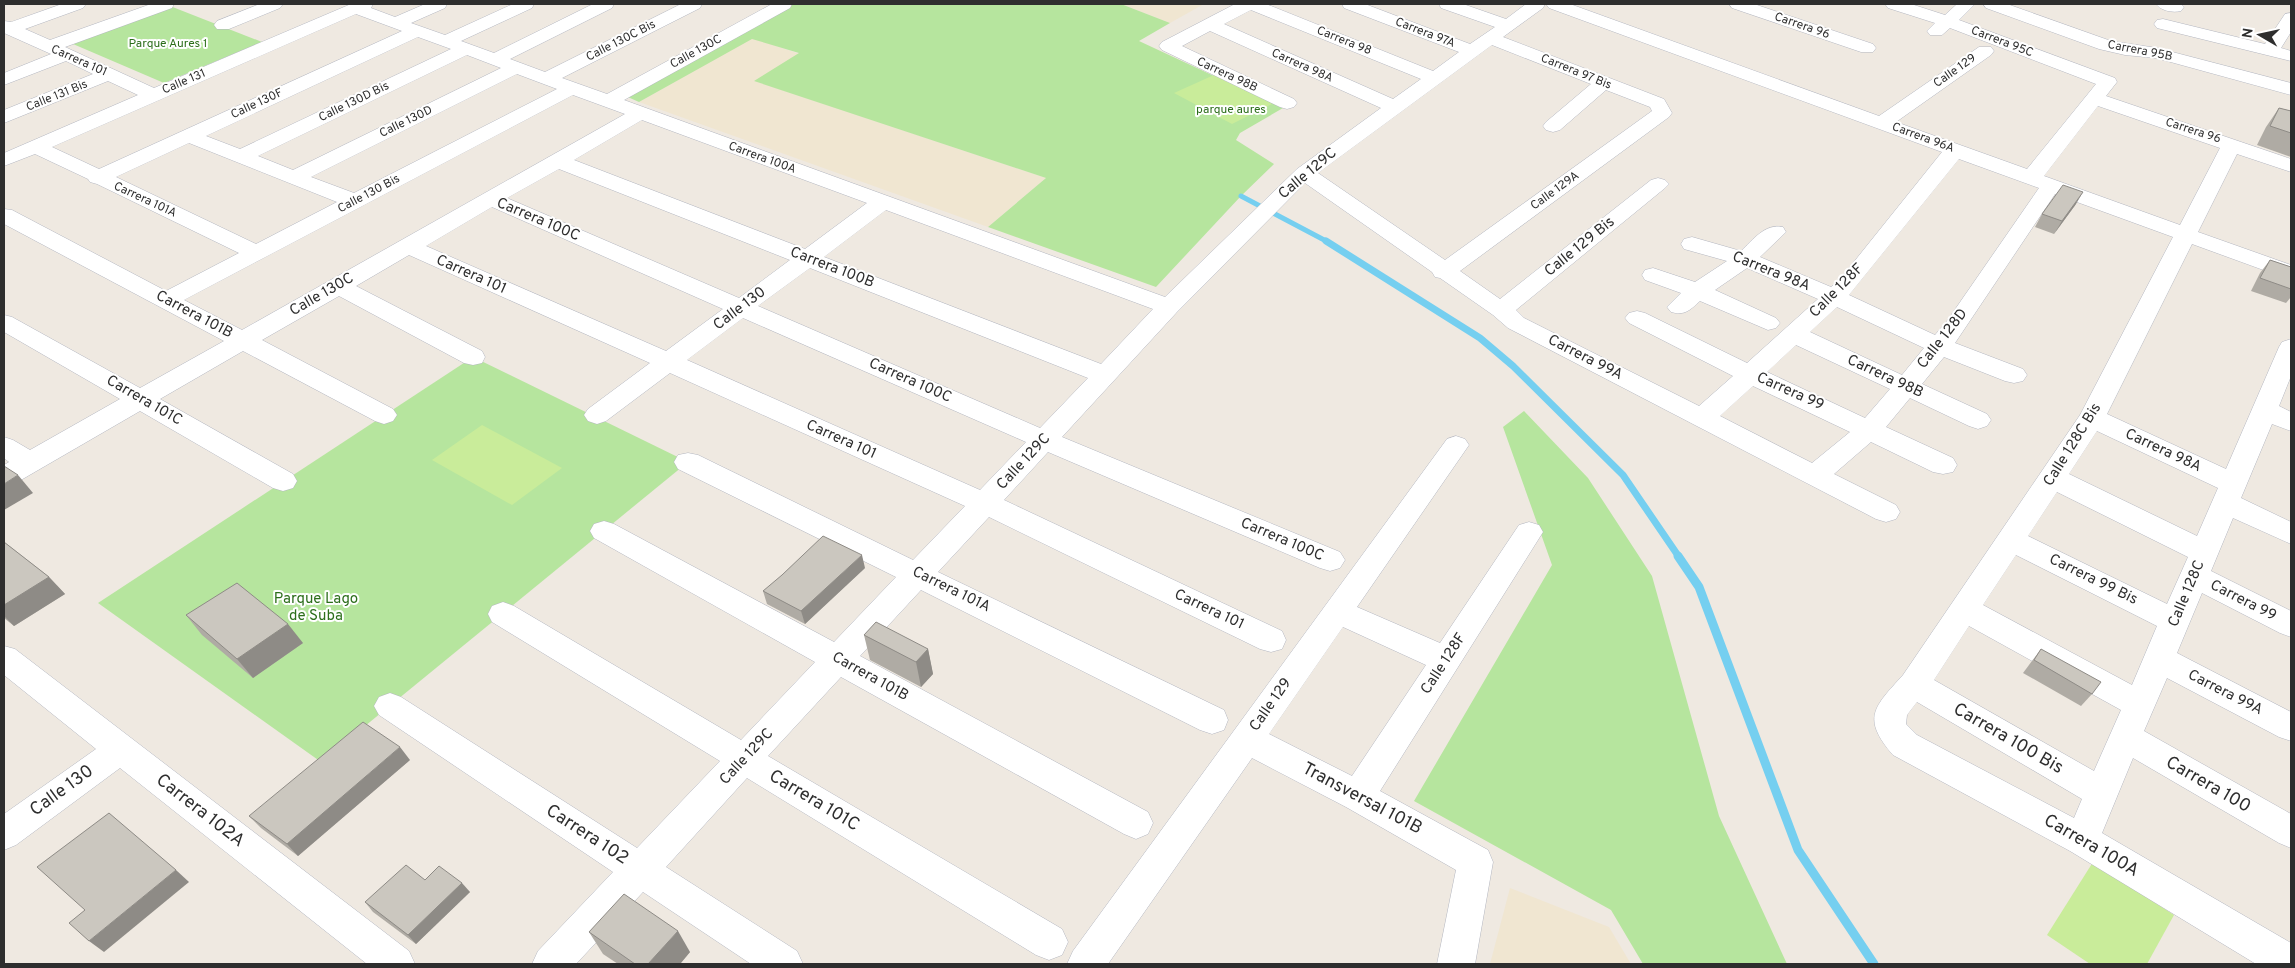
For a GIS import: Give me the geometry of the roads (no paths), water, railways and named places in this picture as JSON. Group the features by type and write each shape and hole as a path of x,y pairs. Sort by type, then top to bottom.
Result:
{"street":[{"path":"10,34 77,4"},
{"path":"48,47 166,4"},
{"path":"223,25 274,4"},
{"path":"396,23 439,4"},
{"path":"447,41 526,4"},
{"path":"496,59 606,4"},
{"name":"Calle 130C Bis","path":"547,78 694,4"},
{"name":"Calle 130C","path":"608,101 784,4"},
{"path":"1210,24 1248,4"},
{"name":"Carrera 98","path":"1252,4 1435,78"},
{"name":"Carrera 97A","path":"1350,4 1472,51"},
{"path":"1447,4 1507,25"},
{"name":"Calle 129C","path":"551,964 1169,307 1304,173 1537,4"},
{"name":"Carrera 96A","path":"1555,4 2291,273"},
{"name":"Carrera 96","path":"1738,4 1867,48"},
{"name":"Carrera 95C","path":"1894,4 2113,78"},
{"path":"1947,21 1967,4"},
{"name":"Carrera 95B","path":"1992,4 2104,45 2170,56 2291,89"},
{"path":"2142,51 2163,24 2172,5"},
{"name":"Carrera 100A","path":"360,6 396,23 1169,307"},
{"name":"Calle 131","path":"4,160 360,6"},
{"path":"2270,51 2291,18"},
{"name":"Calle 129","path":"1882,123 1985,51 1933,34 1947,21"},
{"name":"Carrera 98B","path":"1210,24 1168,46 1287,103"},
{"name":"Carrera 98A","path":"1210,24 1395,107"},
{"path":"2163,24 2291,56"},
{"name":"Calle 130F","path":"97,178 417,30"},
{"name":"Carrera 101","path":"10,34 48,47 154,95"},
{"name":"Carrera 97 Bis","path":"1489,38 1656,103 1662,108"},
{"name":"Calle 130D Bis","path":"241,156 466,49"},
{"path":"4,79 66,55"},
{"name":"Calle 130D","path":"294,178 517,67"},
{"name":"Calle 131 Bis","path":"4,117 109,74"},
{"name":"Calle 128D","path":"1815,475 1870,429 1956,326 2041,181 2094,98 2113,78"},
{"path":"1553,126 1603,83"},
{"name":"Calle 130 Bis","path":"166,300 572,88"},
{"name":"Carrera 96","path":"2094,98 2232,144 2291,166"},
{"name":"Calle 129A","path":"1443,272 1656,119 1662,113 1662,108"},
{"name":"Calle 130C","path":"4,477 641,113"},
{"path":"189,136 354,202"},
{"name":"Calle 128C Bis","path":"1890,729 1890,714 1914,684 2092,418 2232,144"},
{"name":"Carrera 101A","path":"34,146 256,253"},
{"name":"Calle 128F","path":"1702,418 1849,283 1955,150"},
{"name":"Carrera 100B","path":"558,161 1105,375"},
{"name":"Carrera 99A","path":"1304,173 1443,272 1501,310 1516,323 1886,512"},
{"name":"Calle 129 Bis","path":"1501,310 1658,184"},
{"name":"Carrera 100C","path":"490,199 1044,440 1330,560"},
{"name":"Calle 130","path":"597,415 883,202"},
{"name":"Carrera 101B","path":"4,215 384,415"},
{"path":"1679,307 1698,291 1744,259 1775,232"},
{"name":"Carrera 98A","path":"1692,244 1744,259 1834,297 1939,346 2014,375"},
{"name":"Carrera 101","path":"408,246 985,503 1271,640"},
{"path":"1652,275 1698,291 1768,323"},
{"path":"339,286 473,357"},
{"name":"Carrera 99","path":"1637,318 1750,374 1943,465"},
{"name":"Carrera 101C","path":"4,323 283,481"},
{"name":"Carrera 98B","path":"1793,334 1978,420"},
{"name":"Calle 128C","path":"2082,840 2291,348"},
{"path":"2265,410 2291,422"},
{"name":"Carrera 98A","path":"2092,418 2230,493 2291,534"},
{"name":"Calle 129","path":"1086,964 1456,445"},
{"path":"4,446 30,462"},
{"name":"Carrera 101A","path":"688,462 1212,720"},
{"path":"2053,478 2199,564"},
{"name":"Carrera 101B","path":"604,531 1136,823"},
{"name":"Calle 128F","path":"1358,796 1529,532"},
{"name":"Carrera 99 Bis","path":"2011,540 2175,621"},
{"name":"Carrera 99","path":"2199,564 2291,625"},
{"path":"1965,609 2140,704"},
{"path":"1338,611 1446,660"},
{"name":"Carrera 101C","path":"503,614 1049,942"},
{"name":"Carrera 102A","path":"4,658 396,964"},
{"name":"Carrera 99A","path":"2159,659 2291,727"},
{"name":"Carrera 100 Bis","path":"1914,684 2102,794"},
{"name":"Carrera 102","path":"390,706 784,964"},
{"name":"Carrera 100A","path":"1890,729 1905,745 2082,840 2291,964"},
{"name":"Carrera 100","path":"2126,737 2291,832"},
{"name":"Transversal 101B","path":"1247,739 1358,796 1475,862 1456,964"},
{"name":"Calle 130","path":"4,834 121,749"}],"waterway":[{"path":"1241,196 1328,242"},
{"path":"1326,241 1480,338 1513,366 1623,475 1679,557"},
{"path":"1678,556 1699,587 1798,850 1874,964"}],"park label":[{"name":"Parque Aures 1","path":"168,44"},
{"name":"parque aures","path":"1231,110"},
{"name":"Parque Lago de Suba","path":"316,608"}]}
